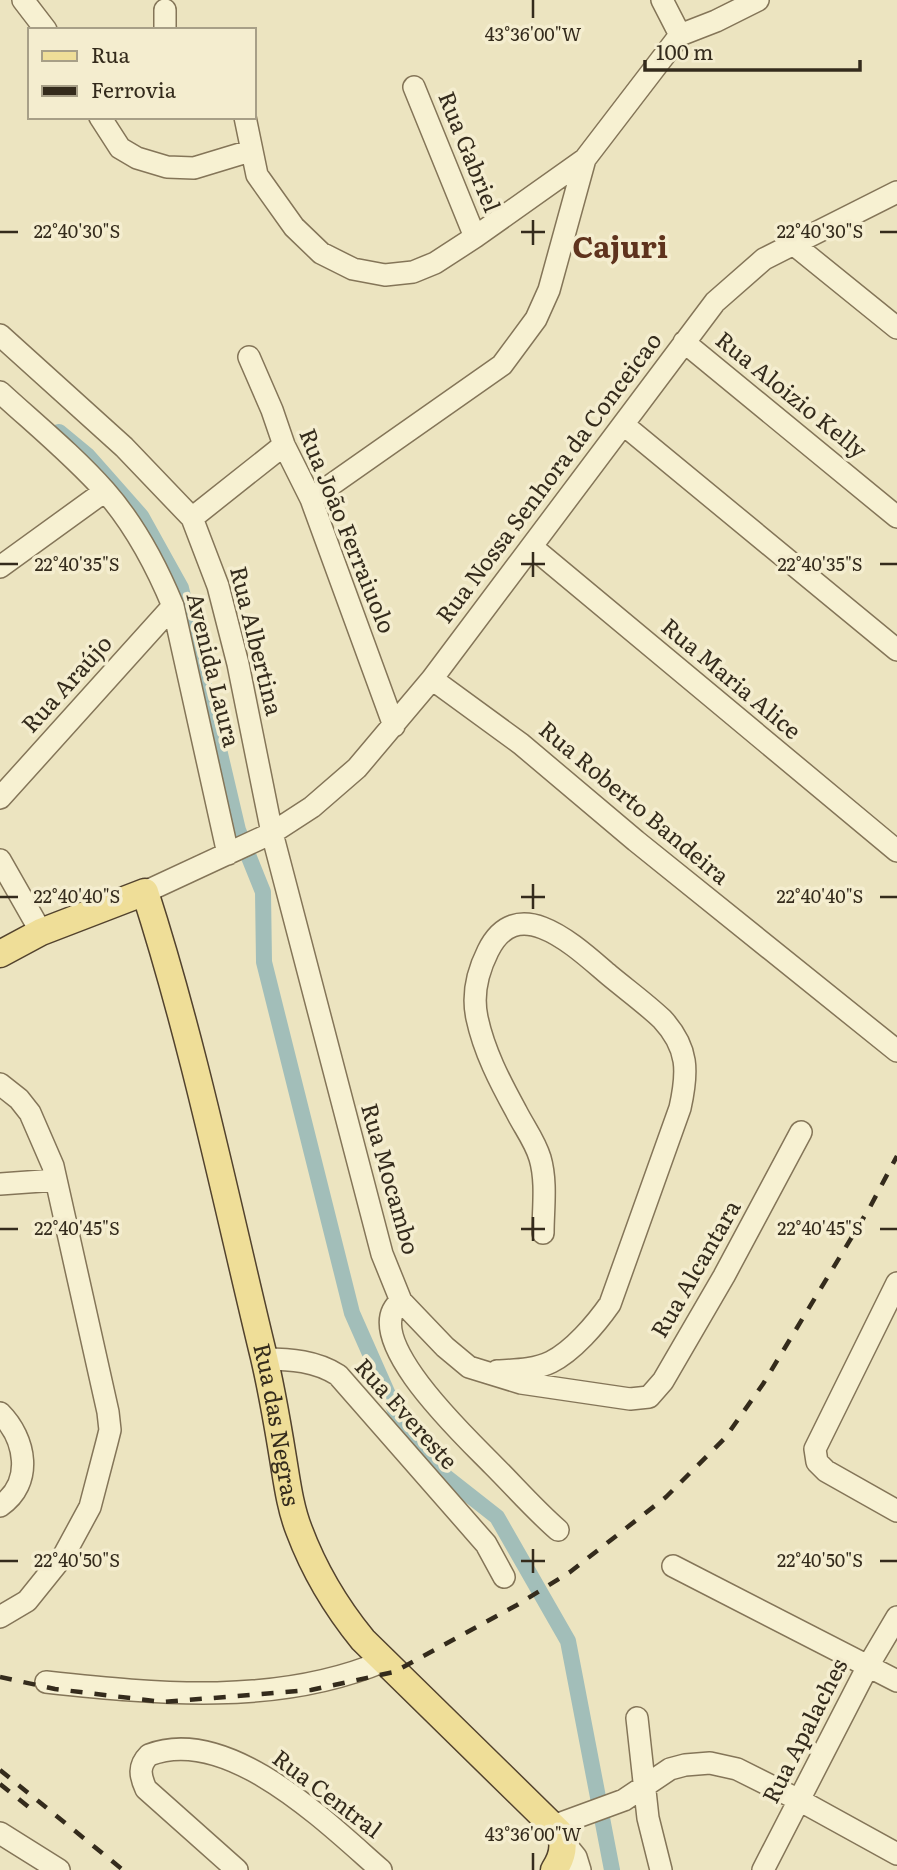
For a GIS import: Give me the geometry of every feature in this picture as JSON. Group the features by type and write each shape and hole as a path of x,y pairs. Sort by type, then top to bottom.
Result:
{"main road":[{"path":"0,954 41,932 145,892"},
{"name":"Rua das Negras","path":"145,892 171,973 265,1359 298,1529 343,1616 384,1661 558,1833"},
{"path":"554,1870 561,1856 558,1833"}],"street":[{"path":"23,0 44,28"},
{"path":"662,0 680,35"},
{"path":"245,119 257,175 294,227 321,253 353,270 385,275 413,272 435,263 475,237 585,159 680,35 758,0"},
{"name":"Rua Gabriel","path":"414,87 475,237"},
{"path":"101,119 120,148 137,158 167,167 194,168 250,151"},
{"path":"310,499 502,365 536,319 549,290 585,159"},
{"name":"Rua Nossa Senhora da Conceicao","path":"145,892 267,835 312,807 357,768 432,679 715,302 741,276 764,259 897,191"},
{"path":"792,243 897,328"},
{"name":"Rua Albertina","path":"0,335 124,447 192,518 218,586 238,664 267,835"},
{"name":"Rua Aloizio Kelly","path":"684,342 897,517"},
{"name":"Rua João Ferraiuolo","path":"249,357 284,445 310,499 394,726"},
{"name":"Avenida Laura","path":"0,392 105,491 130,523 158,569 173,606 234,850"},
{"path":"624,425 897,650"},
{"path":"192,518 284,445"},
{"path":"0,568 105,491"},
{"name":"Rua Maria Alice","path":"532,547 897,852"},
{"name":"Rua Araújo","path":"0,798 173,606"},
{"name":"Rua Roberto Bandeira","path":"432,679 521,744 636,841 897,1051"},
{"name":"Rua Mocambo","path":"267,835 331,1053 349,1135 382,1254 401,1301 458,1359 481,1372 521,1383 615,1396"},
{"path":"0,860 41,932"},
{"path":"481,1372 536,1367 552,1362 591,1329 602,1316 615,1294 637,1224 680,1108 686,1078 681,1046 662,1019 588,956 555,934 526,923 507,928 491,944 477,982 475,1000 477,1017 494,1066 540,1158 544,1187 543,1233"},
{"path":"0,1084 19,1099 30,1113 46,1147 56,1180 110,1430 90,1507 64,1555 27,1601 0,1616"},
{"name":"Rua Alcantara","path":"615,1396 641,1399 654,1393 663,1381 724,1276 801,1132"},
{"path":"0,1184 56,1180"},
{"path":"897,1283 814,1449 817,1462 826,1471 897,1511"},
{"path":"401,1301 394,1306 391,1313 391,1327 399,1353 415,1379 445,1415 536,1511 558,1530"},
{"name":"Rua Evereste","path":"265,1359 287,1359 321,1365 338,1374 486,1544 504,1577"},
{"path":"0,1413 15,1431 23,1456 23,1472 16,1490 11,1499 0,1506"},
{"path":"673,1566 897,1681"},
{"name":"Rua Apalaches","path":"763,1870 868,1666 897,1617"},
{"path":"46,1682 164,1692 267,1690 328,1681 384,1661"},
{"path":"636,1718 650,1828 661,1870"},
{"name":"Rua Central","path":"237,1870 146,1789 140,1777 141,1769 149,1755 183,1750 207,1754 252,1770 274,1781 381,1870"},
{"path":"580,1870 576,1857 558,1833 588,1815 624,1800 670,1769 710,1763 737,1769 897,1854"},
{"path":"0,1833 60,1870"}],"waterway":[{"path":"59,432 88,456 141,516 181,588 238,830 263,892 264,962 352,1313 413,1451 497,1517 568,1641 612,1870"}],"railway":[{"path":"0,1677 55,1689 163,1702 311,1690 394,1672 517,1605 570,1572 666,1497 725,1438 763,1384 870,1207 897,1156"},
{"path":"0,1770 123,1870"},
{"path":"0,1784 31,1809"}],"district":[{"name":"Cajuri","path":"620,248"}]}
